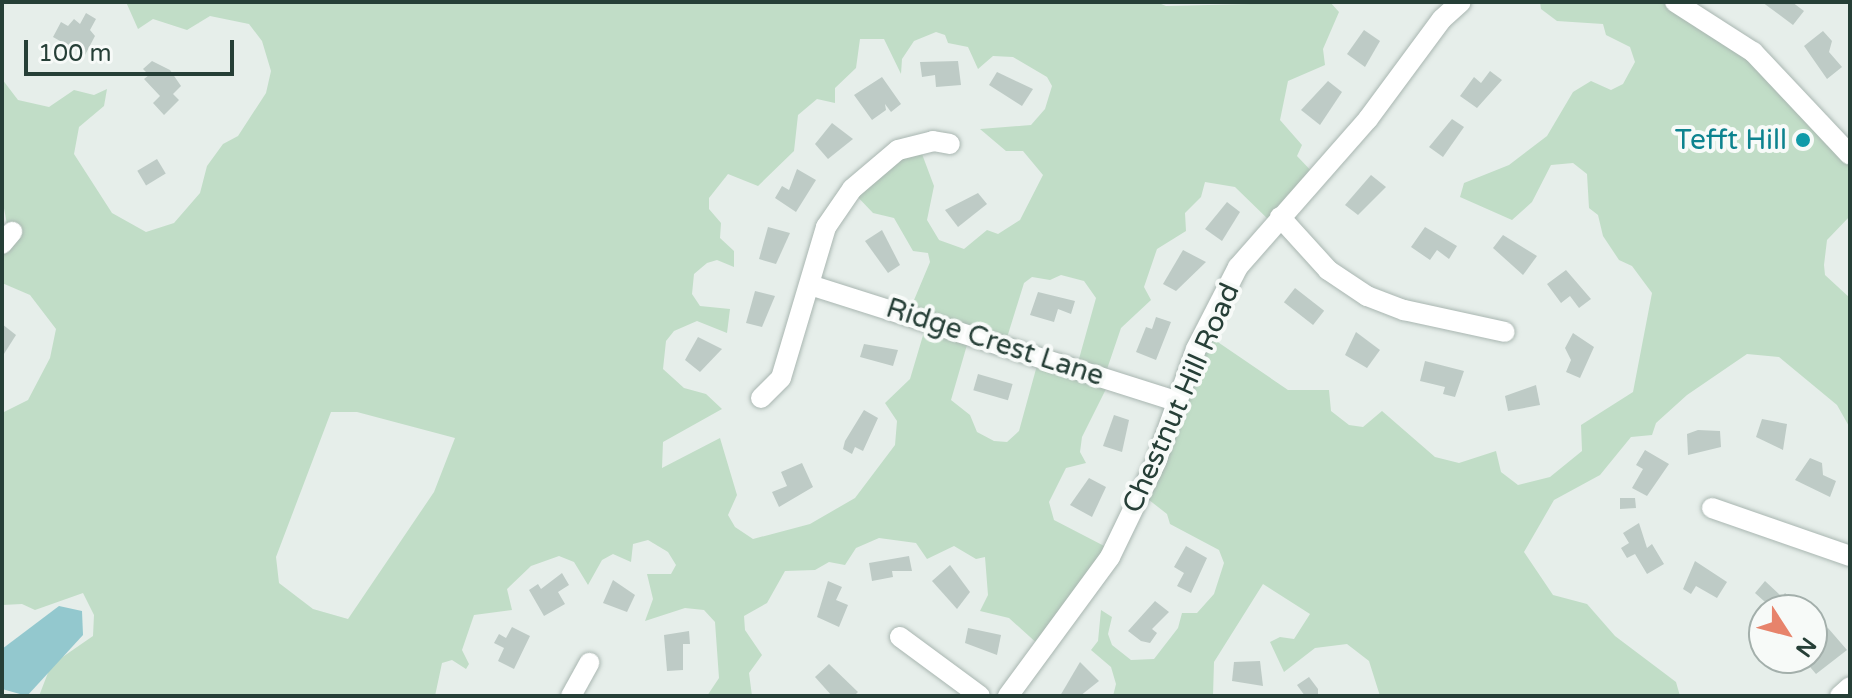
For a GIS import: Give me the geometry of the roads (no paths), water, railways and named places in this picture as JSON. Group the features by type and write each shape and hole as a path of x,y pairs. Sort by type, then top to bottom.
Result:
{"street":[{"name":"Chestnut Hill Road","path":"1008,696 1110,557 1156,462 1196,349 1232,278 1280,217 1368,119 1442,19 1461,2"},
{"path":"1675,2 1746,46 1850,155"},
{"path":"761,398 781,378 826,227 862,178 909,146 950,144"},
{"path":"1280,217 1328,270 1367,296 1404,310 1505,332"},
{"name":"Ridge Crest Lane","path":"810,285 1178,402"},
{"path":"1712,508 1850,556"},
{"path":"900,637 980,696"},
{"path":"571,696 589,663"},
{"path":"1840,696 1850,687"}],"water":[{"path":"59,606 82,611 83,635 27,696 2,689 2,649"}],"place":[{"name":"Tefft Hill","path":"1803,140"}]}
